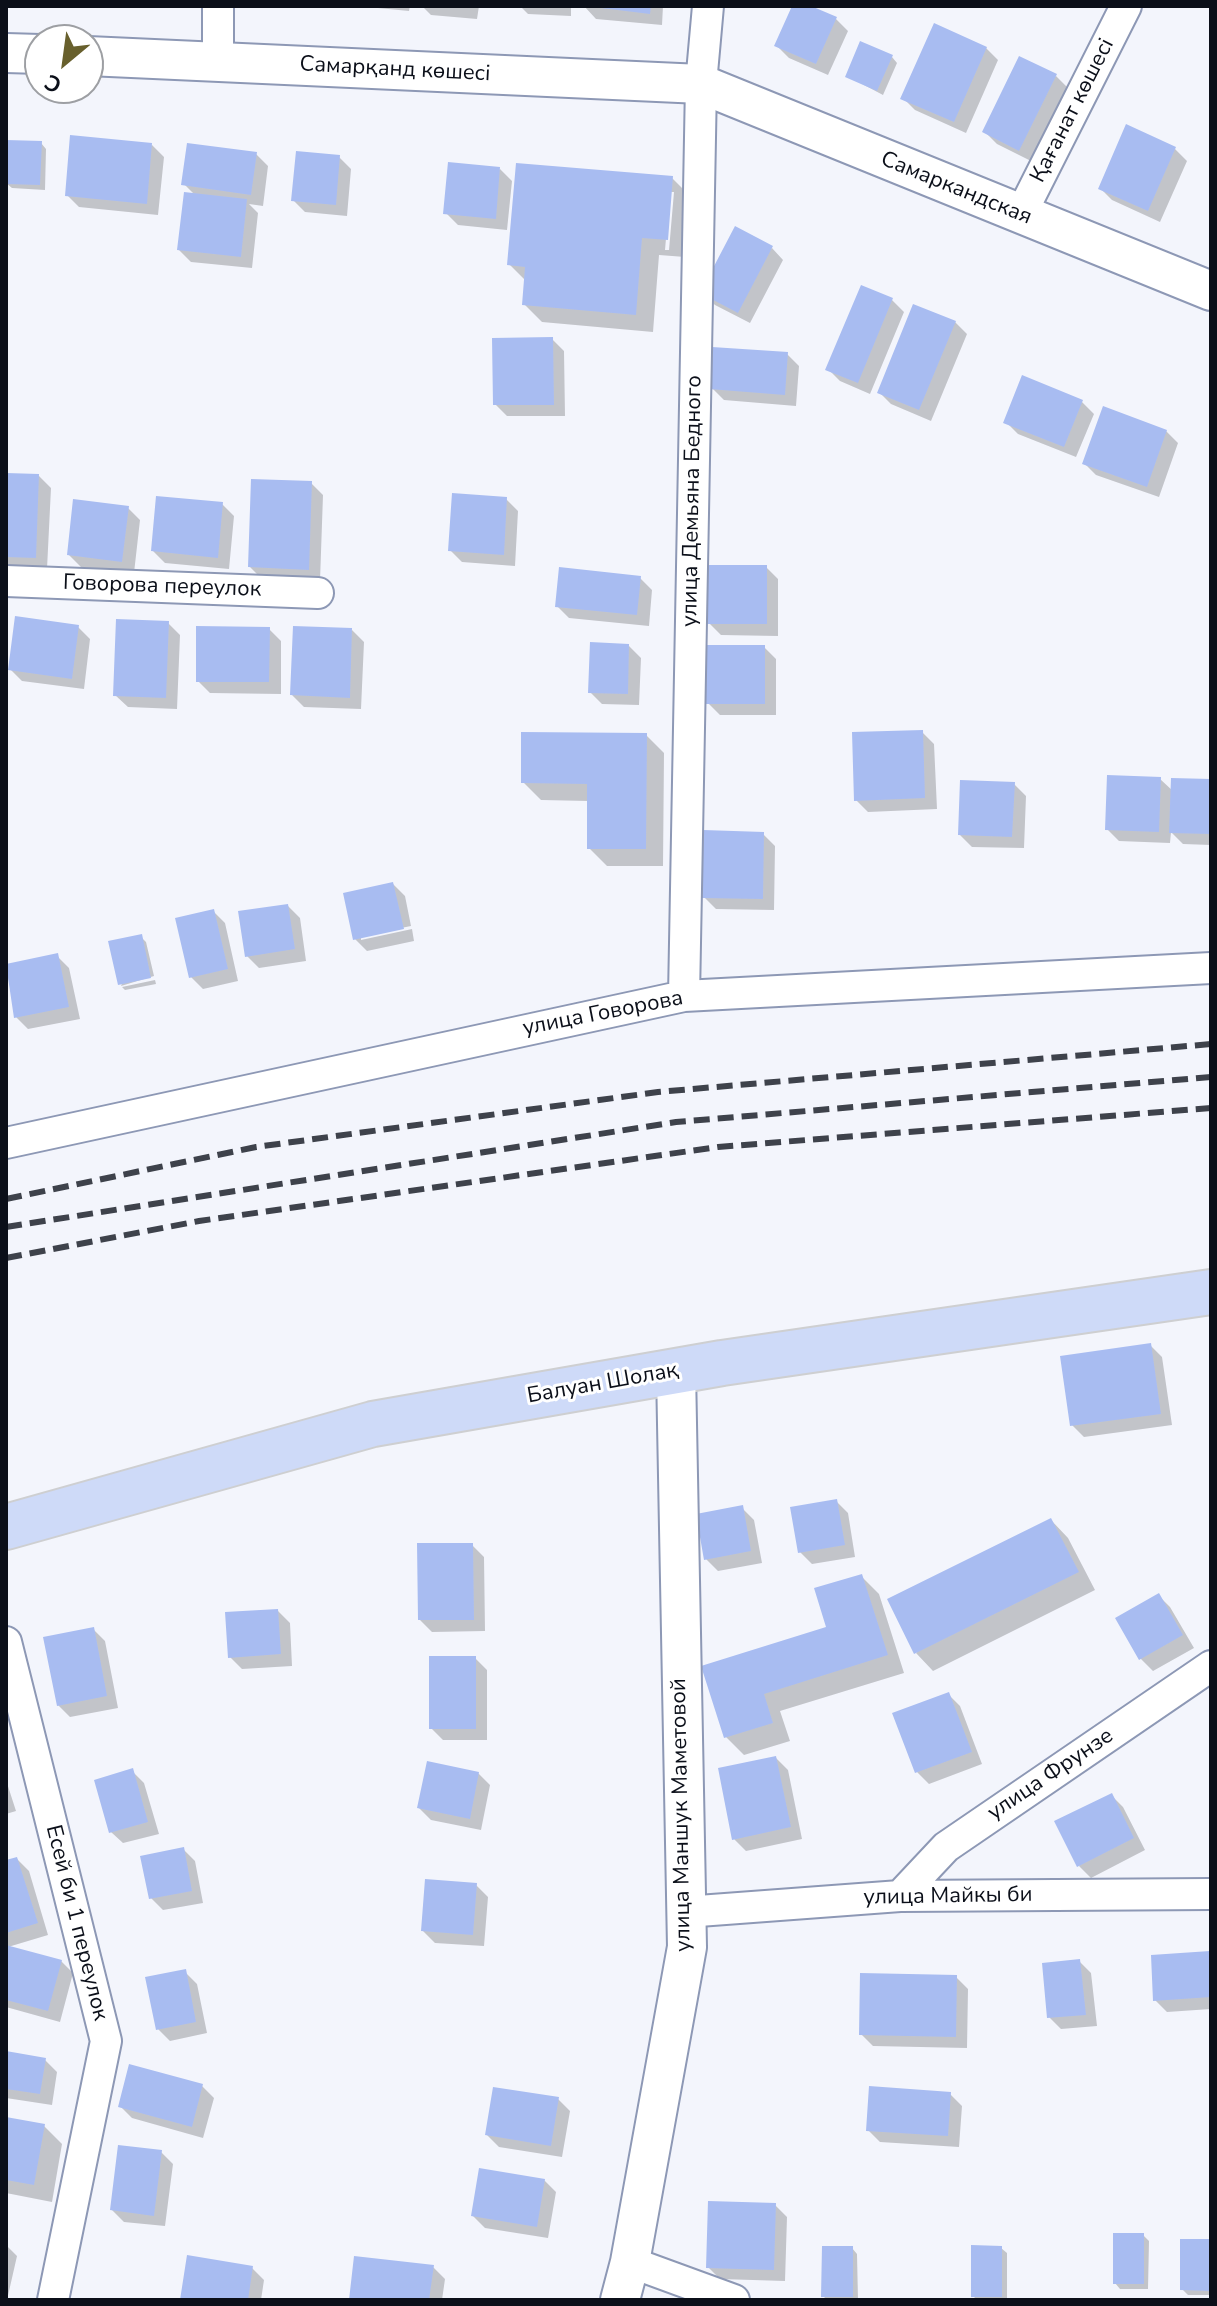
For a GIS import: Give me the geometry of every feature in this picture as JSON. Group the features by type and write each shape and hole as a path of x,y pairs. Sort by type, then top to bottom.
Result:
{"main road":[{"name":"Балуан Шолақ","path":"6,1527 373,1424 676,1371 1211,1292"}],"street":[{"path":"218,6 218,62"},
{"name":"улица Демьяна Бедного","path":"684,996 701,84 708,6"},
{"name":"Қағанат көшесі","path":"1020,216 1126,6"},
{"name":"Самарқанд көшесі","path":"104,57 701,84"},
{"name":"Самаркандская","path":"701,84 1211,291"},
{"name":"Говорова переулок","path":"6,581 318,593"},
{"name":"улица Говорова","path":"6,1143 684,996 1211,968"},
{"name":"улица Маншук Маметовой","path":"620,2300 630,2262 687,1947 676,1371"},
{"name":"Есей би 1 переулок","path":"6,1642 106,2041 53,2300"},
{"name":"улица Фрунзе","path":"900,1896 946,1847 1211,1666"},
{"name":"улица Майкы би","path":"685,1912 900,1896 1211,1894"},
{"path":"630,2262 734,2300"}],"building":[{"path":"585,6 651,6 650,14"},
{"path":"792,6 811,6 837,17 816,64 774,46"},
{"path":"934,23 987,47 954,122 900,99"},
{"path":"860,41 893,55 877,91 845,77"},
{"path":"1019,56 1057,74 1019,151 982,132"},
{"path":"1126,124 1176,147 1148,211 1098,189"},
{"path":"70,135 152,143 147,204 65,196"},
{"path":"6,140 42,141 40,185 6,184"},
{"path":"187,143 257,152 251,195 181,185"},
{"path":"296,151 340,155 336,205 291,201"},
{"path":"448,162 500,167 496,219 443,214"},
{"path":"516,163 673,176 668,240 642,238 636,315 522,305 525,267 507,265"},
{"path":"184,192 247,199 241,257 177,250"},
{"path":"735,226 773,246 738,313 700,293"},
{"path":"861,285 893,298 858,383 825,370"},
{"path":"913,304 956,321 919,410 877,393"},
{"path":"553,337 554,405 493,405 492,338"},
{"path":"712,347 788,352 785,395 709,389"},
{"path":"1022,375 1083,400 1064,447 1003,423"},
{"path":"1103,406 1167,430 1147,487 1082,464"},
{"path":"6,473 39,474 36,558 6,557"},
{"path":"251,479 312,481 309,570 248,567"},
{"path":"452,493 507,497 504,555 448,551"},
{"path":"156,496 223,502 218,558 151,551"},
{"path":"73,499 129,506 122,562 67,555"},
{"path":"707,565 767,565 767,624 707,624"},
{"path":"559,567 641,576 637,615 555,607"},
{"path":"15,616 79,625 72,679 8,670"},
{"path":"116,619 169,621 166,698 113,696"},
{"path":"196,626 270,627 269,682 196,682"},
{"path":"293,626 352,628 350,698 290,695"},
{"path":"590,642 629,644 628,694 588,693"},
{"path":"706,645 765,645 765,704 706,704"},
{"path":"923,730 925,798 854,801 852,732"},
{"path":"521,732 647,733 646,849 587,849 587,784 521,783"},
{"path":"1107,775 1161,777 1159,832 1105,830"},
{"path":"1171,778 1211,779 1211,834 1169,833"},
{"path":"960,780 1015,782 1012,837 958,835"},
{"path":"703,830 764,832 763,899 702,898"},
{"path":"393,882 404,929 353,940 343,893"},
{"path":"288,904 295,949 245,957 238,911"},
{"path":"214,909 228,969 189,978 175,918"},
{"path":"142,934 151,978 118,985 108,941"},
{"path":"58,953 69,1007 14,1018 6,964"},
{"path":"1151,1343 1161,1414 1070,1426 1060,1356"},
{"path":"837,1499 845,1545 798,1553 790,1507"},
{"path":"743,1505 751,1551 704,1560 696,1514"},
{"path":"1051,1518 1079,1572 914,1654 887,1599"},
{"path":"417,1543 473,1543 474,1620 418,1620"},
{"path":"862,1574 888,1655 764,1694 773,1723 724,1738 701,1666 826,1627 814,1588"},
{"path":"1159,1593 1183,1635 1139,1660 1115,1618"},
{"path":"278,1609 281,1654 228,1658 225,1612"},
{"path":"94,1627 107,1696 57,1706 43,1637"},
{"path":"429,1656 476,1656 476,1729 429,1729"},
{"path":"949,1692 972,1752 915,1773 892,1713"},
{"path":"776,1756 791,1827 732,1840 718,1768"},
{"path":"427,1761 479,1772 470,1819 417,1808"},
{"path":"133,1768 148,1822 109,1833 94,1780"},
{"path":"1112,1793 1134,1838 1077,1867 1054,1821"},
{"path":"184,1847 192,1891 149,1899 140,1856"},
{"path":"17,1857 38,1923 6,1933 6,1860"},
{"path":"425,1879 477,1883 473,1935 421,1931"},
{"path":"6,1945 62,1960 48,2011 6,2000"},
{"path":"1210,1951 1211,1997 1153,2001 1151,1955"},
{"path":"1080,1959 1086,2015 1047,2018 1042,1963"},
{"path":"186,1969 196,2022 156,2030 145,1977"},
{"path":"860,1973 957,1975 956,2037 859,2035"},
{"path":"6,2051 46,2058 40,2094 6,2089"},
{"path":"129,2064 203,2084 192,2127 118,2107"},
{"path":"869,2086 951,2092 948,2136 866,2131"},
{"path":"493,2087 559,2097 551,2146 485,2135"},
{"path":"6,2117 45,2124 34,2185 6,2180"},
{"path":"118,2145 162,2150 154,2216 110,2210"},
{"path":"479,2168 545,2179 537,2227 471,2216"},
{"path":"708,2201 776,2203 774,2270 706,2268"},
{"path":"1113,2233 1144,2233 1144,2284 1113,2284"},
{"path":"1180,2239 1211,2239 1211,2291 1180,2290"},
{"path":"971,2245 1002,2246 1002,2297 971,2297"},
{"path":"822,2246 853,2246 853,2297 821,2297"},
{"path":"187,2255 253,2266 248,2300 180,2300"},
{"path":"354,2256 434,2265 429,2300 349,2300"}],"railway":[{"path":"6,1199 256,1147 658,1092 1211,1044"},
{"path":"6,1227 676,1122 1211,1077"},
{"path":"6,1258 199,1221 718,1147 1211,1108"}]}
